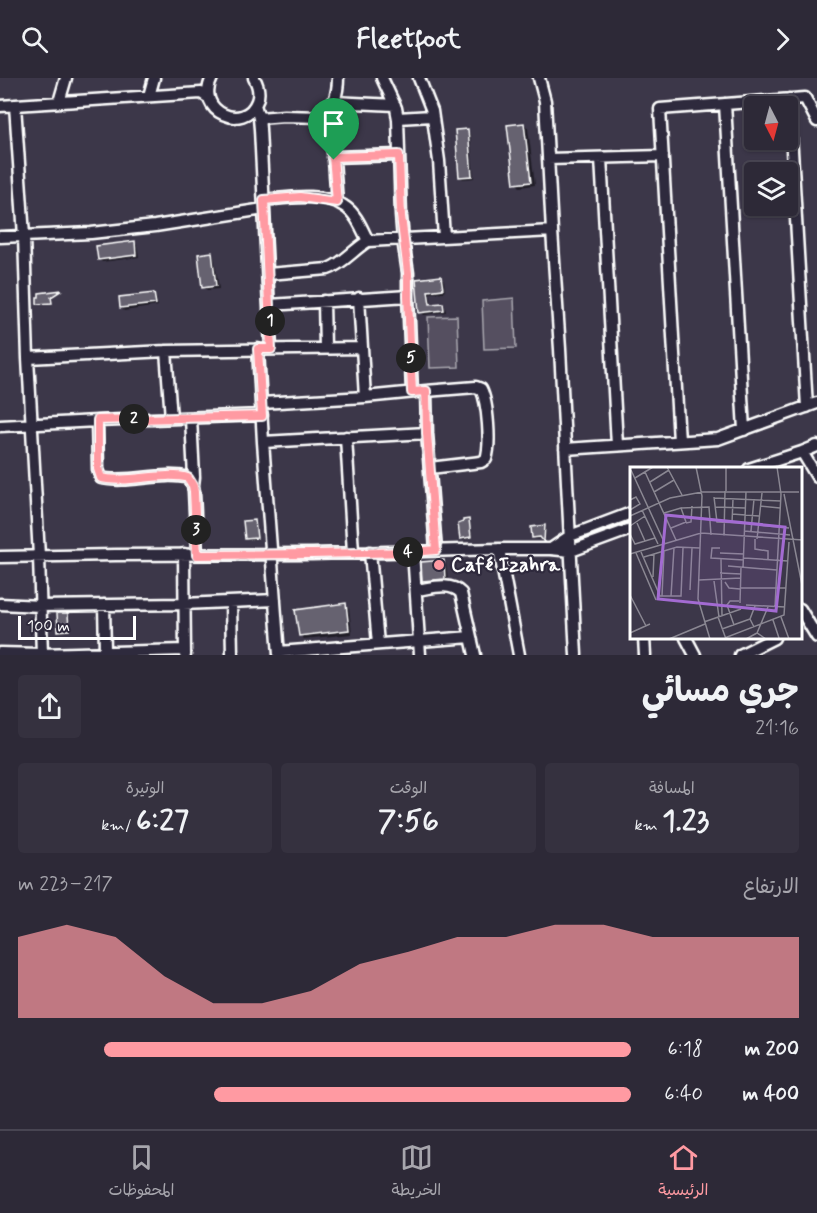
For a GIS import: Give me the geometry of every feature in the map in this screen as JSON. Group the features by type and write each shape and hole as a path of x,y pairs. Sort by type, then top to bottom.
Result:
{"street":[{"path":"59,102 66,78"},
{"path":"149,96 154,78"},
{"path":"254,78 259,93 255,113 264,205 271,349"},
{"path":"337,202 327,114 338,86 338,78"},
{"path":"382,78 398,118 403,240 408,273 412,392"},
{"path":"419,78 432,111 439,161 444,237"},
{"path":"539,78 545,101 576,655"},
{"path":"205,95 211,81"},
{"path":"0,106 149,96 205,95"},
{"path":"205,95 214,108 223,115 237,117 255,113 316,117 327,114"},
{"path":"798,98 805,98 817,121"},
{"path":"333,102 394,105"},
{"path":"679,441 660,109 744,103"},
{"path":"725,104 744,430"},
{"path":"15,105 24,236 39,556 41,654"},
{"path":"398,118 432,116"},
{"path":"565,449 718,439 812,405 793,150"},
{"path":"333,157 399,155"},
{"path":"548,159 663,156"},
{"path":"601,158 617,445"},
{"path":"0,237 144,228 300,197 337,202 346,206 356,217 368,241"},
{"path":"268,274 336,267 352,251 368,241 552,231"},
{"path":"270,305 408,296"},
{"path":"359,298 365,397"},
{"path":"324,301 325,348"},
{"path":"28,358 166,351 362,348"},
{"path":"258,349 279,653 366,650 378,644 471,637"},
{"path":"166,351 171,418"},
{"path":"261,403 477,387 481,389 486,400 488,422 488,455 484,462 430,468"},
{"path":"426,391 436,550"},
{"path":"0,426 98,420 262,416"},
{"path":"190,418 197,555"},
{"path":"98,420 98,469 101,478 184,477 188,478 193,485"},
{"path":"263,442 427,433"},
{"path":"346,437 353,552"},
{"path":"755,467 817,446"},
{"path":"802,452 817,477"},
{"path":"551,549 570,536 630,513"},
{"path":"0,557 499,549 571,551 630,529"},
{"path":"499,549 519,655"},
{"path":"370,552 378,644"},
{"path":"413,552 420,655"},
{"path":"0,653 184,652 184,554"},
{"path":"417,590 447,586 458,589 461,593 475,655"},
{"path":"0,604 40,606 183,604 275,600"},
{"path":"231,602 232,655"},
{"path":"104,605 105,651"},
{"path":"804,624 817,637"},
{"path":"644,640 645,655"},
{"path":"687,640 695,655"},
{"path":"740,655 772,640"}],"shaded area":[{"path":"514,298 516,348 484,349 482,301"},
{"path":"457,316 459,367 430,368 428,317"}],"building":[{"path":"524,123 531,182 514,184 507,125"},
{"path":"468,129 472,176 459,177 455,130"},
{"path":"135,241 136,255 98,260 96,246"},
{"path":"212,252 216,286 202,288 198,254"},
{"path":"441,276 443,289 428,291 430,304 443,303 444,310 419,313 416,279"},
{"path":"62,290 51,297 52,303 37,304 39,293"},
{"path":"154,293 156,304 120,308 119,297"},
{"path":"469,519 471,537 460,539 458,524"},
{"path":"255,520 257,538 245,539 243,521"},
{"path":"545,525 544,542 540,537 532,538 531,527"},
{"path":"444,560 445,579 422,581 421,562"},
{"path":"346,603 349,630 299,636 295,610"},
{"path":"57,613 68,613 69,630 58,631"}],"place":[{"name":"Café Izahra","path":"439,565"}],"route":[{"path":"399,155 401,216 409,281 412,392 426,391 436,550 197,555 194,492 191,482 184,477 101,478 98,473 98,420 262,416 258,349 271,349 264,200 300,197 337,202 334,160 333,157 399,155"}]}
